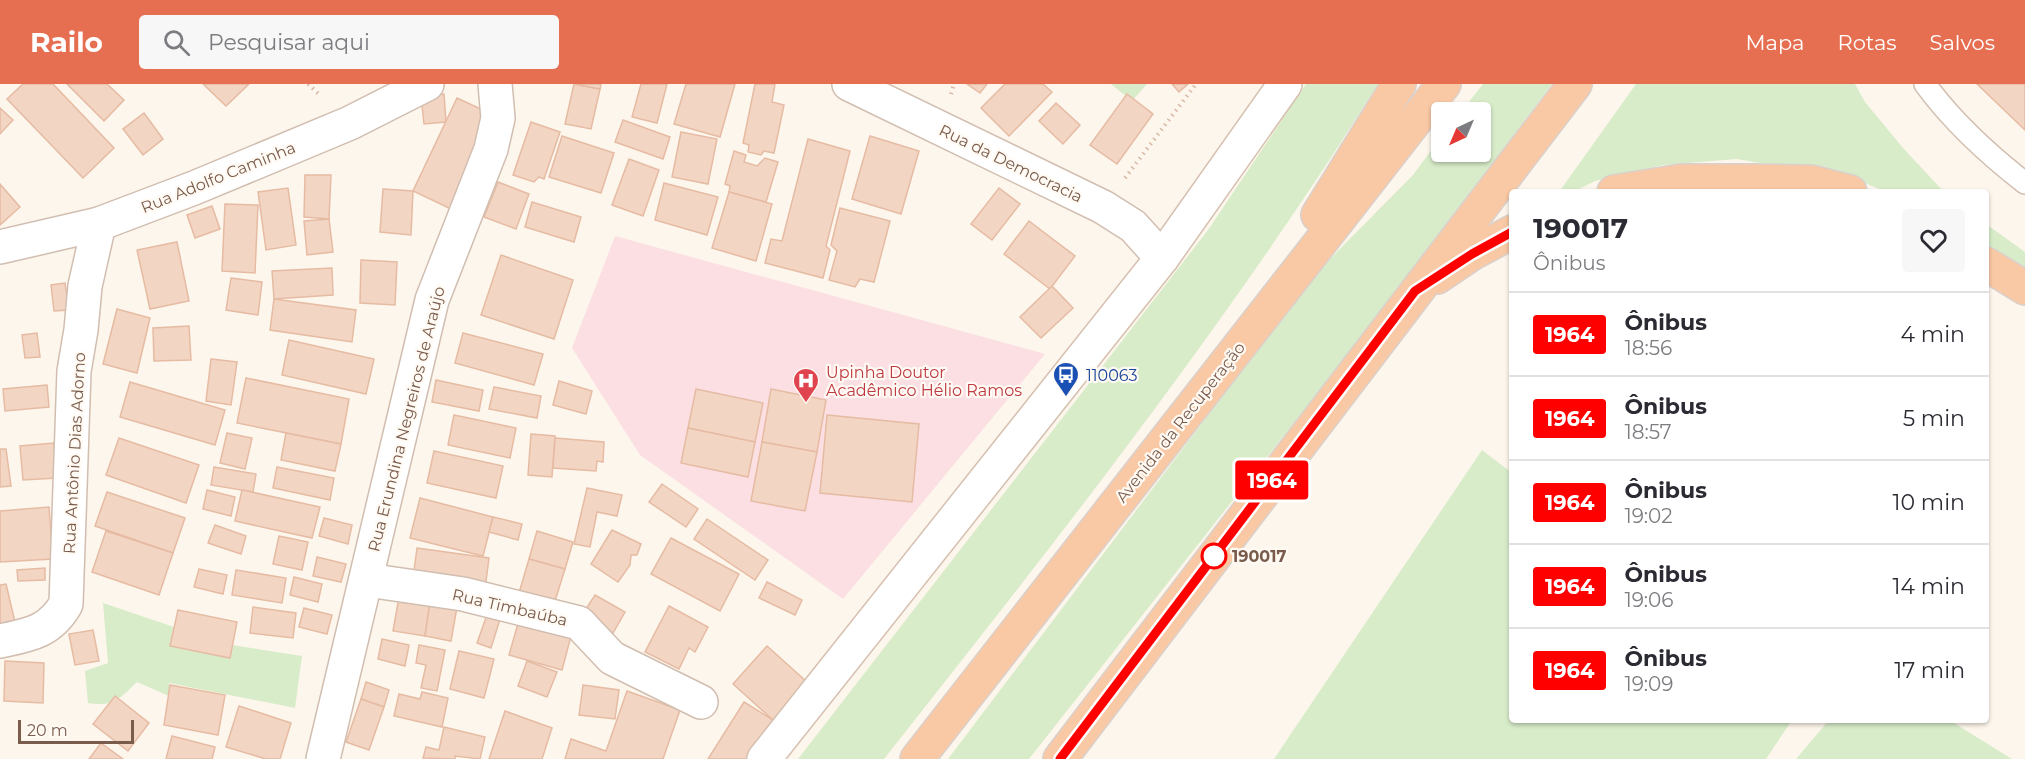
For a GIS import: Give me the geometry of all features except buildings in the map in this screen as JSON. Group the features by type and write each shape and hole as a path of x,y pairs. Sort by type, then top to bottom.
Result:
{"highway":[{"path":"1236,350 1399,84"},
{"name":"Avenida da Recuperação","path":"917,759 1444,84"},
{"path":"1060,759 1575,84"},
{"path":"1633,189 1682,181 1811,182 1838,189"},
{"path":"1415,291 1472,254 1509,234"},
{"path":"1989,266 2025,288"}],"street":[{"name":"Rua Adolfo Caminha","path":"0,247 99,224 194,188 350,123 427,84"},
{"name":"Rua Erundina Negreiros de Araújo","path":"323,759 432,300 491,149 498,118 495,84"},
{"name":"Rua da Democracia","path":"849,84 1103,207 1133,226 1162,258"},
{"path":"764,759 1162,258 1285,84"},
{"name":"Rua Antônio Dias Adorno","path":"0,641 42,630 52,623 66,604 74,371 85,286 99,224"},
{"name":"Rua Timbaúba","path":"367,580 462,594 579,623 612,658 701,702"}],"lane":[{"path":"1925,84 1939,103 1969,133 2025,183"}],"path":[{"path":"1103,207 1196,84"}],"shaded area":[{"name":"Upinha Doutor Acadêmico Hélio Ramos","path":"615,236 1045,354 843,599 640,455 572,348"}],"green space":[{"path":"1111,84 1147,84 1132,101"},
{"path":"1306,84 1378,84 1263,259 1077,512 884,759 798,759 1208,230"},
{"path":"1483,84 1552,84 1371,325 1029,759 948,759 1315,274 1413,175 1431,151 1431,162 1491,162 1491,102 1469,102"},
{"path":"1636,84 1855,84 1865,102 1941,189 1880,189 1857,180 1737,159 1663,165 1595,181 1579,189 1561,189"},
{"path":"1989,226 2025,252 2025,279 1989,255"},
{"path":"1482,450 1509,471 1509,723 1790,723 1766,759 1274,759"},
{"path":"103,603 174,627 230,658 232,645 302,656 295,708 169,683 169,696 137,682 110,703 88,703 85,671 108,663"},
{"path":"1826,723 1954,723 2012,759 1796,759"}],"bus line":[{"name":"1964","path":"1060,759 1415,291 1472,254 1509,234"}],"place":[{"name":"110063","path":"1066,398"},
{"name":"Upinha Doutor Acadêmico Hélio Ramos","path":"806,404"},
{"name":"190017","path":"1214,556"}]}
